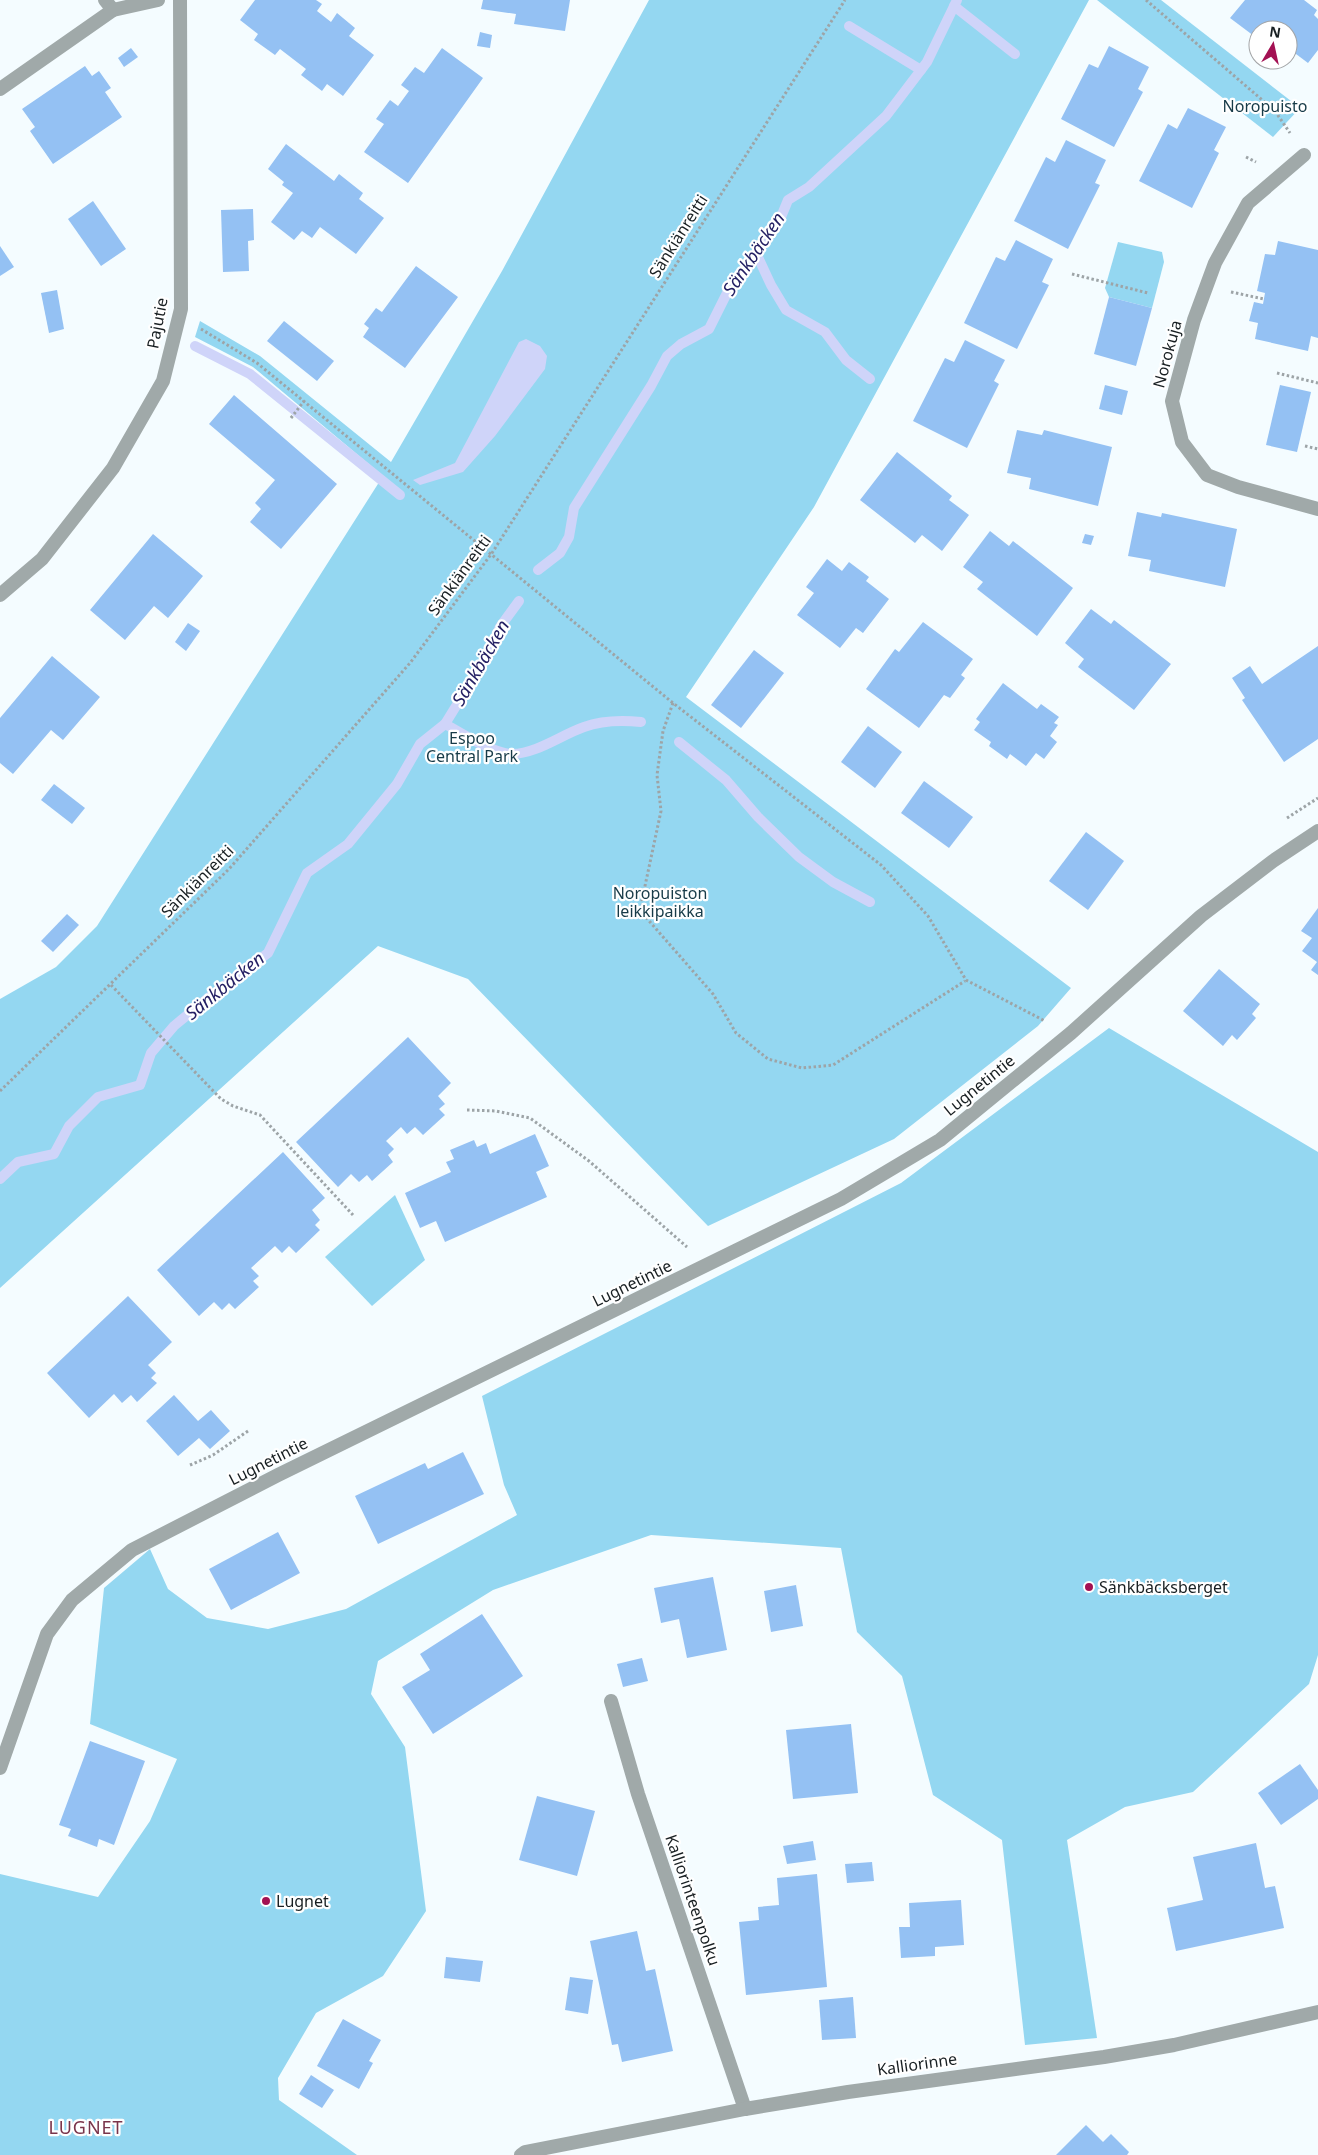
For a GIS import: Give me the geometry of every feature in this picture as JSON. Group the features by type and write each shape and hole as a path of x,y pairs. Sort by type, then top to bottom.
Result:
{"street":[{"path":"0,89 109,5 158,0"},
{"name":"Pajutie","path":"0,595 42,560 113,468 163,381 181,309 180,0"},
{"name":"Norokuja","path":"1304,155 1248,204 1216,262 1194,320 1172,401 1182,442 1207,475 1238,487 1318,509"},
{"name":"Lugnetintie","path":"0,1768 47,1634 72,1600 132,1550 278,1475 841,1199 895,1168 940,1140 1063,1039 1201,916 1273,861 1318,830"},
{"name":"Kalliorinteenpolku","path":"611,1701 638,1794 745,2108"},
{"name":"Kalliorinne","path":"521,2155 525,2152 745,2108 977,2073 1104,2057 1174,2044 1318,2012"}],"path":[{"name":"Sänkiänreitti","path":"0,1092 229,869 410,663 492,554 845,0"},
{"path":"1146,0 1275,111 1304,155"},
{"path":"1072,274 1148,293"},
{"path":"1228,291 1264,299"},
{"path":"192,324 257,363 674,703 881,866 928,916 966,980 1049,1023 1041,1029"},
{"path":"1277,373 1318,383"},
{"path":"291,418 304,401"},
{"path":"1304,446 1318,449"},
{"path":"674,703 662,731 657,775 660,811 642,900 643,914 713,994 736,1033 768,1059 802,1068 833,1065 966,980"},
{"path":"111,985 221,1099 233,1106 260,1115 353,1215"},
{"path":"467,1110 496,1111 530,1118 589,1161 690,1249"},
{"path":"190,1465 213,1455 248,1431"}],"green space":[{"name":"Espoo Central Park","path":"649,0 1089,0 814,507 686,697 1071,988 1038,1026 894,1139 708,1226 468,979 378,946 0,1288 0,999 56,967 97,926 383,476 253,367 195,337 200,321 260,356 391,462 502,271"},
{"name":"Noropuisto","path":"1097,0 1161,0 1248,68 1248,70 1251,70 1300,108 1273,137"},
{"path":"1118,242 1162,252 1164,262 1152,308 1109,297 1105,288"},
{"path":"1109,1028 1318,1152 1318,1655 1309,1684 1193,1792 1125,1807 1067,1840 1097,2038 1025,2045 1002,1840 933,1795 902,1676 857,1632 841,1548 651,1535 493,1590 378,1661 371,1694 405,1747 426,1911 383,1976 316,2013 278,2078 279,2100 357,2155 0,2155 0,1874 98,1897 150,1821 177,1759 90,1724 104,1588 150,1549 168,1589 207,1618 268,1629 346,1609 517,1515 504,1485 482,1396 901,1183"},
{"path":"395,1195 425,1260 372,1306 325,1257"}],"shaded area":[{"path":"526,339 540,346 547,356 545,369 495,436 463,472 420,485 413,480 455,463 519,342"}],"building":[{"path":"255,0 316,0 322,4 317,11 331,22 337,13 355,28 349,36 374,55 343,96 327,84 322,91 301,75 306,69 280,49 275,55 254,40 258,34 240,20"},
{"path":"483,0 570,0 565,31 514,24 516,14 481,9"},
{"path":"1245,0 1304,0 1317,10 1314,15 1318,19 1318,50 1308,63 1298,56 1298,20 1248,20 1248,32 1230,18"},
{"path":"480,32 492,35 490,48 477,46"},
{"path":"1109,46 1149,67 1138,89 1143,92 1114,147 1061,119 1089,64 1098,68"},
{"path":"131,48 138,57 124,67 118,58"},
{"path":"442,48 483,78 408,183 364,152 384,124 376,119 390,100 398,106 409,91 401,85 415,67 424,73"},
{"path":"85,66 92,76 99,71 111,88 105,92 122,117 53,164 30,131 35,127 22,109"},
{"path":"1188,108 1226,127 1214,150 1219,153 1192,208 1139,181 1168,124 1177,129"},
{"path":"1066,140 1106,160 1095,183 1100,185 1068,249 1014,221 1046,157 1055,162"},
{"path":"286,144 334,181 339,174 363,193 359,199 384,218 356,254 320,227 312,238 302,231 294,240 271,222 293,193 282,185 284,182 268,169"},
{"path":"93,201 126,249 101,266 68,219"},
{"path":"253,209 254,240 248,241 249,271 223,272 221,210"},
{"path":"1016,240 1053,259 1042,282 1049,285 1017,349 964,323 996,257 1005,261"},
{"path":"1278,241 1318,250 1318,338 1311,336 1308,351 1255,339 1258,323 1249,321 1254,302 1263,304 1265,293 1257,291 1265,254 1275,255"},
{"path":"0,246 14,267 0,276"},
{"path":"416,266 458,297 405,368 363,337 369,328 364,324 376,308 382,312"},
{"path":"57,290 64,329 49,333 41,293"},
{"path":"1109,297 1152,308 1136,366 1094,354"},
{"path":"284,321 334,361 317,381 267,341"},
{"path":"965,340 1005,360 994,381 999,384 967,448 913,421 945,358 954,362"},
{"path":"1105,385 1128,391 1122,415 1099,409"},
{"path":"1280,385 1311,392 1297,452 1266,445"},
{"path":"234,395 337,484 281,549 250,522 261,509 255,503 275,480 209,424"},
{"path":"1017,430 1042,435 1044,430 1112,447 1098,506 1029,489 1031,478 1007,473"},
{"path":"897,452 952,496 949,500 969,515 942,551 922,535 915,543 860,500"},
{"path":"1137,512 1161,517 1162,513 1237,529 1225,587 1149,571 1151,560 1128,556"},
{"path":"990,531 1009,546 1013,541 1073,588 1037,636 977,589 983,582 963,567"},
{"path":"153,534 203,576 168,618 154,606 125,640 90,610"},
{"path":"1085,534 1094,536 1091,545 1082,543"},
{"path":"827,559 842,571 849,562 869,577 866,581 889,599 863,633 856,628 840,648 797,615 814,593 806,587"},
{"path":"1091,609 1111,624 1114,620 1171,664 1134,710 1078,667 1084,659 1065,643"},
{"path":"923,622 973,659 961,675 965,678 950,698 944,695 919,728 866,689 895,649 899,652"},
{"path":"188,623 200,631 186,651 175,642"},
{"path":"1318,646 1318,739 1284,762 1242,700 1245,698 1232,678 1250,666 1262,684"},
{"path":"754,650 784,673 741,728 711,705"},
{"path":"52,656 100,697 63,740 51,730 13,774 0,763 0,718"},
{"path":"1003,683 1037,709 1041,704 1059,717 1054,723 1058,725 1050,736 1057,742 1044,759 1036,753 1026,766 1010,754 1007,759 989,746 991,742 974,730 980,722 976,719"},
{"path":"868,726 902,752 875,788 841,762"},
{"path":"924,781 973,817 949,848 901,813"},
{"path":"54,784 85,808 72,824 41,800"},
{"path":"1086,832 1124,861 1088,910 1049,881"},
{"path":"1318,908 1318,975 1311,970 1317,962 1302,951 1312,938 1301,931"},
{"path":"67,914 79,925 53,952 41,941"},
{"path":"1219,969 1260,1004 1252,1014 1256,1018 1237,1040 1232,1035 1223,1046 1183,1011"},
{"path":"408,1037 451,1083 438,1096 445,1104 439,1109 445,1115 423,1135 415,1127 407,1134 401,1127 386,1141 394,1149 388,1155 393,1162 372,1181 367,1175 359,1182 351,1174 338,1187 296,1142"},
{"path":"535,1134 549,1166 536,1172 547,1197 445,1242 436,1221 420,1228 405,1193 451,1172 446,1162 454,1159 450,1150 474,1140 477,1147 486,1143 490,1154"},
{"path":"283,1152 325,1198 312,1210 320,1220 315,1225 320,1230 296,1253 289,1246 282,1253 275,1246 251,1268 259,1276 253,1281 259,1287 235,1309 229,1303 222,1310 214,1302 199,1316 157,1270"},
{"path":"128,1296 172,1342 148,1365 156,1373 151,1378 157,1383 137,1402 131,1395 122,1403 114,1394 89,1418 47,1373"},
{"path":"174,1395 198,1421 211,1410 230,1431 210,1449 199,1438 178,1456 146,1421"},
{"path":"463,1452 484,1494 378,1544 355,1496 425,1463 428,1469"},
{"path":"278,1532 300,1573 231,1610 209,1569"},
{"path":"713,1577 727,1650 687,1658 679,1619 661,1623 654,1588"},
{"path":"796,1585 803,1626 771,1632 764,1591"},
{"path":"482,1614 523,1676 433,1734 402,1687 430,1670 420,1654"},
{"path":"642,1658 648,1681 623,1687 617,1664"},
{"path":"851,1724 858,1793 793,1799 786,1730"},
{"path":"90,1741 145,1761 114,1845 99,1839 97,1847 68,1836 71,1829 59,1825"},
{"path":"1300,1764 1318,1790 1318,1799 1281,1825 1258,1793"},
{"path":"537,1796 595,1811 577,1876 519,1860"},
{"path":"813,1841 816,1860 787,1864 783,1846"},
{"path":"1256,1843 1265,1888 1275,1886 1284,1928 1176,1951 1167,1908 1203,1900 1193,1857"},
{"path":"872,1862 874,1881 847,1883 845,1864"},
{"path":"817,1874 827,1987 746,1995 739,1922 759,1920 758,1907 779,1905 777,1878"},
{"path":"961,1900 964,1945 935,1947 935,1956 901,1958 899,1927 910,1927 909,1903"},
{"path":"637,1931 646,1971 655,1969 673,2051 622,2062 618,2044 612,2045 590,1941"},
{"path":"446,1957 483,1961 480,1982 444,1978"},
{"path":"570,1977 593,1980 588,2014 565,2010"},
{"path":"853,1997 856,2038 822,2040 819,2000"},
{"path":"343,2019 381,2040 369,2061 373,2063 359,2089 317,2066"},
{"path":"311,2075 334,2090 322,2108 299,2094"},
{"path":"1086,2125 1103,2142 1111,2134 1129,2152 1127,2155 1056,2155"}],"waterway":[{"name":"Sänkbäcken","path":"538,570 560,553 569,537 574,508 651,386 667,356 681,344 709,329 733,281 757,255 766,238 779,222 788,200 809,187 886,116 927,62 957,0"},
{"path":"954,6 1015,54"},
{"path":"849,26 921,70"},
{"path":"757,255 771,285 786,310 825,332 846,360 870,379"},
{"path":"195,346 250,374 400,495"},
{"name":"Sänkbäcken","path":"0,1179 18,1162 54,1154 69,1126 98,1097 140,1085 151,1053 174,1026 268,953 307,873 348,844 397,784 420,744 445,724 490,651 500,627 519,601"},
{"path":"445,724 487,747 512,754 540,747 575,730 598,723 612,721 641,722"},
{"path":"679,742 726,780 758,817 799,857 833,882 870,902"}],"place":[{"name":"Sänkbäcksberget","path":"1089,1587"},
{"name":"Lugnet","path":"266,1901"}],"district":[{"name":"LUGNET","path":"86,2128"}],"park label":[{"name":"Noropuiston leikkipaikka","path":"660,902"}]}
